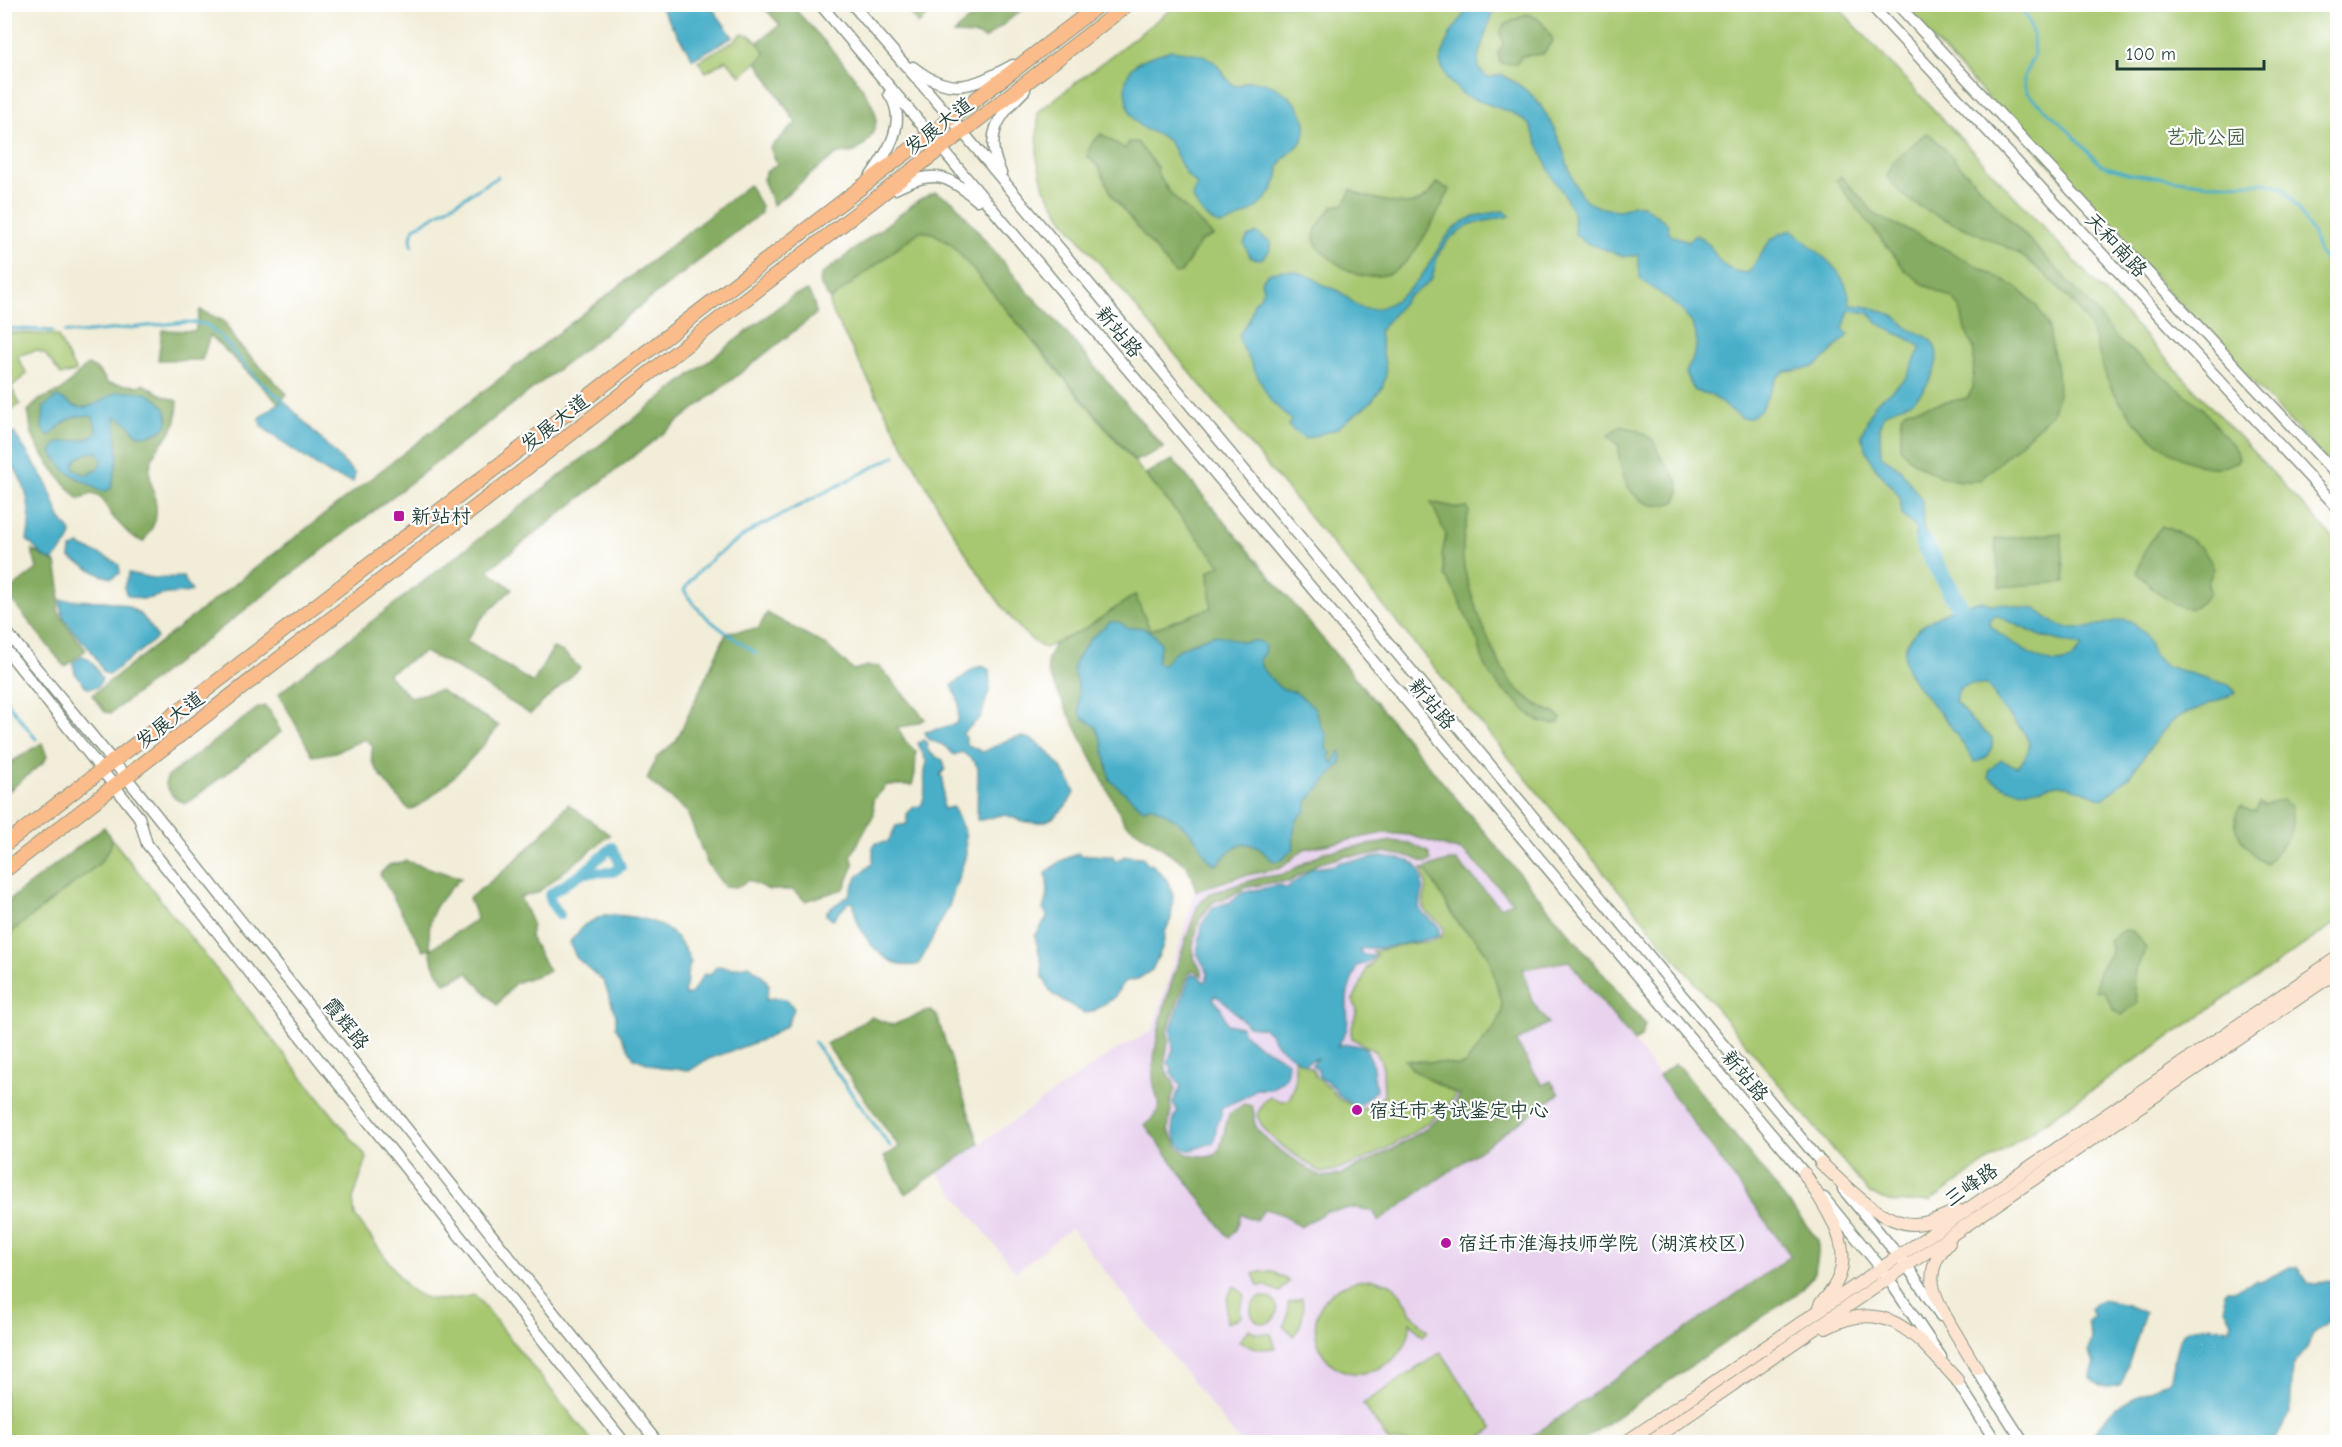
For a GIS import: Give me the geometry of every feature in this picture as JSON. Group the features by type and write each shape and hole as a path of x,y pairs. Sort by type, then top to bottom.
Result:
{"main road":[{"name":"发展大道","path":"4,845 1100,4"},
{"name":"发展大道","path":"4,871 1128,4"},
{"name":"三峰路","path":"1998,1197 2337,957"},
{"name":"三峰路","path":"1626,1443 1774,1349 2337,971"},
{"path":"1821,1162 1870,1208 1910,1224 1925,1223 1998,1197"},
{"path":"1774,1349 1832,1292 1840,1278 1844,1260 1837,1227 1804,1173"},
{"path":"1977,1369 1935,1297 1931,1277 1940,1251 1998,1197"},
{"path":"1774,1349 1849,1318 1867,1315 1886,1317 1918,1337 1958,1381"},
{"name":"三峰路","path":"1648,1443 1774,1349"}],"street":[{"name":"新站路","path":"820,4 1804,1173 1885,1274 1958,1381 1996,1443"},
{"name":"新站路","path":"852,4 951,118 1903,1262 1977,1369 2023,1443"},
{"name":"天和南路","path":"1870,4 2337,508"},
{"name":"天和南路","path":"1896,4 2337,476"},
{"path":"877,33 929,80 955,87 972,85 1042,49"},
{"path":"856,47 894,101 897,109 896,133 865,184"},
{"path":"1025,208 994,159 993,135 999,119 1009,105 1053,63"},
{"path":"876,199 926,176 945,177 960,185 1001,220"},
{"name":"霞辉路","path":"4,629 108,766 657,1443"},
{"name":"霞辉路","path":"4,647 108,766"},
{"name":"霞辉路","path":"121,782 139,817 147,844 624,1443"}],"shaded area":[{"name":"宿迁市考试鉴定中心","path":"1384,833 1409,835 1464,852 1569,961 1634,1042 1791,1255 1524,1442 1240,1442 1071,1228 1016,1272 938,1173 1111,1053 1152,1031 1196,891 1289,863 1304,849"}],"green space":[{"path":"988,4 1028,5 985,39 976,35 954,34 960,27"},
{"path":"762,5 791,5 853,75 872,105 876,117 873,132 860,148 854,152 838,154 773,205 763,179 766,172 777,164 770,148 796,123 757,62 766,53 758,42 780,25"},
{"path":"903,5 920,5 929,15 918,24"},
{"path":"1177,5 1836,5 2337,542 2337,922 1930,1201 1894,1203 1870,1194 1063,219 1044,188 1037,158 1038,112"},
{"name":"艺术公园","path":"1901,5 2331,5 2338,12 2337,472"},
{"path":"1526,14 1539,20 1553,40 1543,54 1522,56 1516,64 1500,63 1498,53 1503,44 1500,33 1504,25"},
{"path":"741,34 750,35 767,53 741,76 726,60 706,72 698,61 734,41"},
{"path":"1926,133 1932,136 2093,308 2117,339 2202,408 2237,451 2239,458 2236,463 2217,467 2198,465 2179,457 2161,445 2129,414 2117,397 2108,381 2088,324 2078,309 2054,283 2019,254 1928,211 1897,189 1887,176 1893,162"},
{"path":"1101,134 1125,149 1129,142 1137,142 1157,167 1158,175 1171,194 1213,236 1201,241 1181,273 1175,274 1113,197 1099,167 1087,156 1091,144"},
{"path":"1841,176 1877,216 1919,235 2018,288 2036,305 2048,326 2057,371 2058,395 2052,414 1980,480 1947,478 1926,470 1900,448 1902,415 1907,410 1967,398 1973,388 1974,349 1965,330 1960,307 1953,299 1922,283 1906,271 1836,181"},
{"path":"1437,183 1450,190 1417,248 1400,267 1391,273 1374,276 1358,275 1334,262 1316,243 1314,238 1318,225 1333,206 1344,204 1351,189 1364,196 1409,204 1424,198"},
{"path":"749,185 761,206 761,213 111,713 105,712 92,695"},
{"path":"935,192 953,201 1026,290 1056,321 1164,448 1135,461 951,244 933,233 920,231 830,300 820,284 821,275 920,199"},
{"path":"920,231 933,233 951,244 973,267 1013,318 1221,565 1209,571 1211,608 1150,630 1135,595 1083,630 1045,648 1023,632 995,597 931,494 830,307 830,300"},
{"path":"808,291 816,314 488,570 512,589 481,619 466,641 533,683 553,648 563,652 580,668 530,714 453,666 424,652 387,674 410,697 440,690 499,726 446,784 410,810 378,771 372,760 373,746 365,739 335,752 313,756 279,694 283,690 794,295"},
{"path":"200,310 224,321 237,343 287,394 279,403 210,335 202,360 158,360 162,330 195,331"},
{"path":"5,332 57,335 76,372 61,375 45,354 36,350 17,356 27,374 11,387 20,404 5,414"},
{"path":"87,365 99,371 107,383 137,386 143,384 178,401 175,425 158,447 151,463 150,476 156,517 143,542 131,536 112,516 101,497 92,494 79,499 59,477 32,434 28,411 39,400 61,391"},
{"path":"1620,426 1637,430 1653,440 1658,452 1678,482 1679,493 1676,501 1663,505 1651,504 1641,500 1632,492 1621,471 1619,446 1608,436"},
{"path":"1173,460 1645,1024 1642,1036 1634,1042 1569,961 1523,969 1532,1001 1548,1023 1516,1042 1542,1085 1551,1081 1559,1094 1379,1221 1373,1211 1356,1208 1327,1211 1300,1227 1284,1215 1265,1209 1256,1220 1241,1214 1237,1228 1229,1238 1145,1125 1157,1112 1158,1101 1153,1072 1159,1030 1170,988 1197,907 1209,894 1259,878 1285,874 1324,852 1393,841 1414,845 1428,852 1431,861 1426,863 1411,857 1382,852 1372,855 1345,856 1317,864 1289,882 1275,882 1244,888 1229,897 1213,902 1199,920 1192,950 1202,976 1194,970 1189,972 1167,1032 1169,1038 1165,1059 1166,1071 1175,1089 1170,1103 1168,1130 1178,1147 1187,1154 1207,1157 1215,1155 1220,1148 1229,1114 1244,1104 1252,1106 1255,1124 1265,1138 1320,1177 1340,1175 1393,1149 1426,1129 1455,1104 1460,1094 1456,1094 1413,1070 1405,1060 1458,1066 1465,1064 1497,1024 1502,1012 1502,1002 1488,955 1475,938 1459,925 1427,871 1422,869 1448,861 1457,861 1500,907 1513,902 1464,852 1409,835 1384,833 1304,849 1281,868 1237,877 1196,891 1192,875 1185,864 1124,822 1048,673 1047,661 1055,643 1083,630 1135,595 1150,630 1211,608 1209,571 1221,565 1145,474"},
{"path":"1431,502 1458,508 1467,507 1469,512 1463,547 1465,570 1475,604 1497,659 1512,683 1533,702 1559,716 1561,718 1559,723 1542,722 1532,717 1500,688 1484,665 1478,642 1445,576 1442,555 1446,535"},
{"path":"2162,526 2200,547 2206,553 2214,569 2208,583 2210,593 2195,607 2186,608 2171,602 2137,573 2147,548"},
{"path":"2061,533 2065,582 2000,587 1995,539"},
{"path":"32,550 56,563 60,587 58,610 67,626 86,650 65,667 10,598 10,590 37,569"},
{"path":"767,613 826,645 853,670 868,666 880,667 925,719 913,725 897,727 906,742 916,752 912,785 887,785 873,800 874,814 851,856 854,865 844,889 805,901 793,890 769,890 748,880 738,887 724,886 707,863 687,812 647,779 657,757 676,741 727,632 758,629"},
{"path":"264,706 269,710 281,732 187,803 173,796 165,783 168,776 258,708"},
{"path":"42,743 47,757 44,762 5,794 5,766"},
{"path":"2282,800 2291,807 2292,827 2287,840 2266,864 2253,854 2241,838 2237,830 2237,813 2241,806 2250,811 2256,811 2259,803 2265,805"},
{"path":"568,804 610,835 537,893 520,897 532,923 530,937 549,971 515,983 497,1005 468,973 445,983 433,964 430,949 423,950 380,874 389,865 406,861 461,878 440,901 431,917 429,937 431,949 477,919 469,898 522,854"},
{"path":"104,827 112,839 110,848 100,863 5,937 5,903"},
{"path":"112,839 367,1158 353,1199 355,1216 407,1287 423,1297 439,1300 475,1295 593,1442 5,1442 5,937 100,863 110,848"},
{"path":"1422,869 1427,871 1459,925 1475,938 1488,955 1502,1002 1502,1012 1498,1024 1465,1064 1458,1066 1405,1060 1413,1070 1456,1094 1433,1119 1374,1155 1354,1164 1321,1173 1268,1134 1257,1115 1264,1101 1270,1097 1281,1101 1288,1100 1295,1079 1294,1056 1313,1070 1315,1076 1332,1090 1337,1098 1356,1108 1362,1109 1384,1096 1383,1068 1380,1059 1374,1051 1352,1038 1351,1032 1357,1010 1353,1000 1367,967 1377,955 1372,951 1441,938 1444,930 1441,924 1423,907 1426,884"},
{"path":"2124,930 2133,931 2146,948 2136,970 2134,981 2138,1003 2121,1015 2113,1009 2104,991 2096,990 2099,972 2111,951 2109,940"},
{"path":"930,1010 937,1017 979,1144 906,1194 884,1157 899,1147 826,1044 871,1017 893,1025"},
{"path":"1675,1064 1681,1068 1818,1240 1815,1270 1808,1282 1796,1294 1580,1442 1524,1442 1791,1256 1659,1076"},
{"path":"1273,1272 1289,1281 1280,1292 1267,1286 1258,1286 1253,1274"},
{"path":"1373,1279 1390,1284 1397,1289 1410,1312 1428,1331 1423,1336 1410,1322 1409,1335 1404,1346 1387,1364 1362,1373 1341,1370 1326,1357 1317,1340 1316,1319 1325,1300 1343,1286"},
{"path":"1234,1286 1245,1295 1240,1309 1241,1317 1227,1323 1227,1303"},
{"path":"1264,1297 1273,1301 1277,1310 1273,1319 1264,1323 1255,1319 1251,1310 1255,1301"},
{"path":"1302,1298 1302,1317 1294,1336 1284,1326 1288,1316 1288,1303"},
{"path":"1249,1329 1256,1333 1271,1334 1276,1348 1257,1348 1239,1341"},
{"path":"1441,1352 1493,1429 1474,1442 1389,1442 1363,1404"}],"water":[{"path":"659,5 710,5 733,37 693,59"},
{"path":"1470,5 1495,5 1478,57 1479,69 1488,78 1501,74 1532,95 1547,115 1556,133 1577,188 1590,203 1616,210 1632,205 1643,205 1667,223 1670,235 1688,241 1694,235 1708,244 1726,267 1748,273 1770,241 1792,230 1838,272 1846,287 1850,305 1881,310 1932,342 1937,358 1928,383 1911,402 1885,414 1881,422 1880,433 1881,455 1900,469 1922,500 1926,539 1919,544 1915,538 1916,528 1902,515 1900,497 1872,463 1861,436 1874,405 1907,377 1921,347 1881,325 1869,313 1849,310 1843,329 1848,335 1821,362 1811,368 1785,371 1777,378 1761,409 1751,418 1742,418 1709,394 1694,391 1686,373 1695,350 1696,335 1693,325 1678,307 1640,278 1638,255 1618,255 1587,243 1575,234 1573,212 1552,177 1530,125 1513,113 1465,96 1448,80 1440,62 1449,36"},
{"path":"1171,50 1209,58 1229,82 1236,86 1249,81 1259,82 1280,90 1297,105 1303,115 1304,136 1300,144 1280,165 1278,177 1269,195 1248,214 1221,225 1203,214 1197,206 1192,196 1197,184 1187,175 1173,147 1163,137 1140,126 1128,106 1126,81 1133,67 1146,59"},
{"path":"1503,211 1510,216 1471,224 1449,239 1438,254 1432,278 1422,288 1408,296 1379,332 1386,375 1383,386 1371,402 1336,429 1305,439 1288,426 1291,420 1270,400 1240,342 1239,335 1249,320 1254,303 1261,296 1263,288 1261,282 1266,276 1286,270 1301,273 1324,286 1335,289 1358,306 1374,309 1389,304 1404,294 1417,281 1444,241 1460,224 1475,216"},
{"path":"1257,233 1270,242 1268,252 1261,259 1251,258 1244,244 1247,237"},
{"path":"135,391 152,396 163,406 168,419 161,430 143,436 115,416 118,457 111,489 102,492 66,471 51,452 59,443 92,437 97,432 93,417 74,417 50,436 42,429 44,407 57,397 75,406 86,407 97,404 117,392","holes":["91,452 99,453 102,458 95,471 86,475 75,470 74,464 80,457"]},
{"path":"283,400 355,474 353,482 331,475 261,426 260,417"},
{"path":"14,433 46,481 60,518 71,532 70,540 53,561 44,557 27,540 29,511 26,493 14,467 5,464 5,434"},
{"path":"79,545 115,562 119,565 120,573 112,578 101,575 70,558 71,549"},
{"path":"129,573 153,578 183,577 192,591 139,599 127,595 124,588"},
{"path":"61,600 104,601 128,607 139,613 157,638 110,674 104,673 91,651 66,620"},
{"path":"1982,601 1993,605 2004,603 2036,609 2053,622 2067,628 2087,628 2124,619 2131,621 2145,634 2154,655 2166,666 2229,685 2236,692 2177,717 2160,734 2129,777 2103,799 2078,789 2058,785 2028,790 2008,788 1989,777 1989,770 2001,760 2017,767 2025,758 2029,743 2022,729 2001,706 1987,685 1970,684 1959,689 1955,701 1972,721 1992,738 1989,754 1975,762 1946,720 1916,685 1905,660 1906,647 1912,635 1927,623 1960,606","holes":["1995,615 2041,636 2082,646 2069,660 2060,663 2050,662 2016,645 1989,624 1990,620"]},
{"path":"1110,622 1119,622 1128,628 1143,628 1154,635 1161,643 1157,662 1162,665 1175,652 1213,635 1241,642 1260,642 1265,646 1264,653 1259,660 1263,670 1280,688 1295,692 1314,707 1327,735 1326,749 1332,753 1329,757 1333,764 1340,751 1341,763 1307,802 1306,811 1298,818 1295,826 1294,848 1282,860 1274,861 1260,849 1246,844 1235,847 1216,865 1181,824 1151,806 1142,808 1110,780 1102,741 1096,727 1082,717 1079,711 1078,685 1073,671 1075,661 1089,640"},
{"path":"82,656 91,662 99,673 102,680 97,687 87,688 75,673 73,663"},
{"path":"983,666 989,670 990,687 981,717 962,734 966,737 966,744 983,752 1007,740 1022,737 1030,739 1046,750 1061,767 1075,792 1054,817 1032,823 1001,815 977,820 978,768 974,761 962,752 954,755 943,745 931,741 925,732 953,725 958,721 959,703 952,685 975,668"},
{"path":"924,740 931,754 943,760 945,769 940,775 943,778 943,809 953,807 965,833 966,855 949,906 919,964 907,965 895,963 874,948 860,926 855,914 854,903 849,902 833,919 826,915 827,911 849,895 857,877 873,863 873,847 876,843 888,842 896,826 907,824 907,814 914,807 921,806 927,763 918,743"},
{"path":"1078,853 1082,856 1113,856 1114,861 1126,856 1143,857 1148,865 1152,864 1167,880 1173,895 1171,919 1165,932 1163,946 1152,970 1138,979 1122,984 1114,998 1092,1012 1084,1013 1052,994 1042,975 1035,936 1047,918 1043,910 1048,891 1046,873 1061,861"},
{"path":"1381,856 1404,860 1416,865 1422,882 1419,907 1423,914 1439,927 1439,936 1382,948 1359,950 1363,955 1374,956 1369,962 1357,966 1347,995 1347,1028 1337,1046 1348,1044 1365,1047 1372,1062 1376,1090 1360,1105 1354,1105 1339,1096 1333,1086 1319,1077 1318,1070 1312,1065 1317,1058 1303,1064 1278,1046 1269,1032 1263,1028 1248,1026 1215,995 1213,999 1221,1008 1227,1024 1241,1027 1250,1039 1288,1063 1286,1077 1271,1089 1256,1089 1247,1096 1221,1108 1221,1118 1217,1122 1214,1143 1191,1150 1180,1146 1174,1135 1173,1122 1178,1111 1173,1103 1181,1086 1171,1073 1172,1067 1168,1063 1173,1049 1171,1029 1190,976 1196,974 1204,982 1207,979 1208,973 1197,953 1203,922 1214,907 1231,902 1242,893 1280,885 1286,889 1313,868"},
{"path":"604,915 645,919 657,924 677,938 691,963 684,991 686,996 692,993 704,974 710,975 717,966 733,968 749,965 762,975 769,985 766,1000 782,998 792,1005 794,1009 787,1025 767,1038 706,1060 691,1070 660,1068 634,1058 616,1027 616,1015 604,982 576,957 570,942 584,925"},
{"path":"2290,1267 2297,1267 2309,1284 2316,1285 2330,1280 2335,1282 2335,1295 2332,1299 2334,1307 2332,1317 2313,1334 2307,1348 2293,1366 2290,1412 2274,1442 2088,1442 2114,1408 2170,1380 2178,1344 2187,1331 2195,1327 2206,1326 2230,1328 2232,1322 2225,1308 2224,1293 2227,1290 2233,1290 2256,1280 2261,1282"},
{"path":"2102,1300 2127,1305 2145,1313 2122,1384 2114,1386 2100,1385 2090,1378 2095,1363 2088,1351 2092,1339 2087,1322 2094,1316 2091,1310 2095,1303"}],"waterway":[{"path":"2018,4 2027,17 2033,35 2034,55 2024,76 2027,93 2064,126 2101,165 2130,174 2210,184 2269,183 2283,187 2313,235 2319,253 2338,276"},
{"path":"412,246 411,236 414,228 498,177"},
{"path":"64,332 80,333 187,322 206,324 220,336 258,380 283,400"},
{"path":"4,328 53,331"},
{"path":"756,653 716,625 698,609 684,590 690,581 716,556 754,529 895,456"},
{"path":"1923,542 1960,607"},
{"path":"4,698 36,739"},
{"path":"560,915 549,895 582,873 612,847 621,867 613,872 582,873"},
{"path":"814,1042 890,1146"}],"place":[{"name":"新站村","path":"399,516"},
{"name":"宿迁市考试鉴定中心","path":"1357,1110"},
{"name":"宿迁市淮海技师学院（湖滨校区）","path":"1446,1243"}]}
